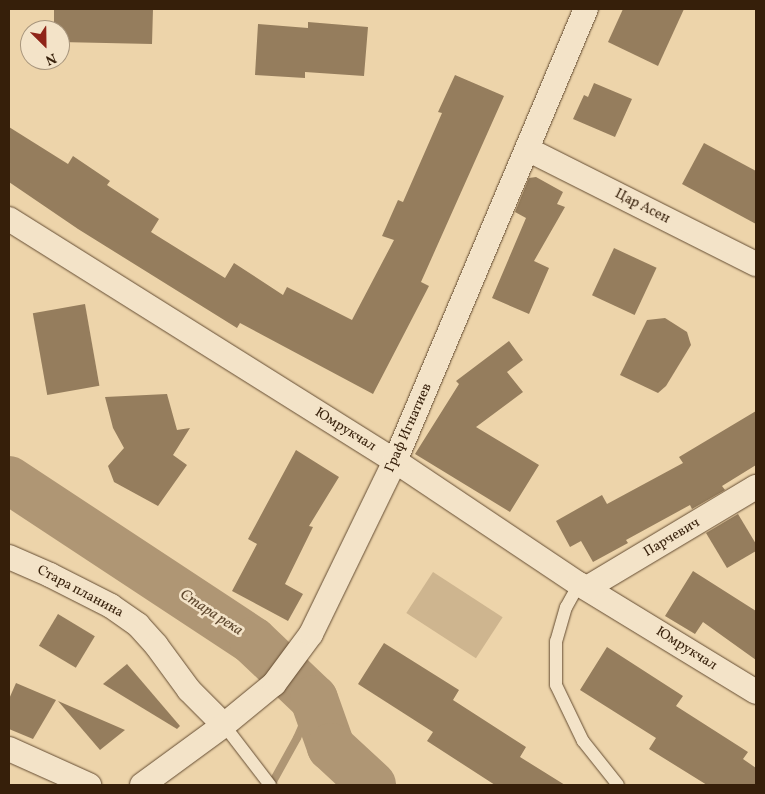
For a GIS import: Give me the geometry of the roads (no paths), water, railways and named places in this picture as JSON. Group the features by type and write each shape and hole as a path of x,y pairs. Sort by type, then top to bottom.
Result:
{"street":[{"name":"Граф Игнатиев","path":"142,785 224,725 274,684 311,634 395,461 586,9"},
{"name":"Цар Асен","path":"528,150 756,264"},
{"name":"Юмрукчал","path":"9,220 395,461 583,586 756,692"},
{"name":"Парчевич","path":"583,586 756,487"},
{"name":"Стара планина","path":"9,557 50,575 111,606 138,626 156,645 189,690 224,725"},
{"path":"9,749 89,785"}],"lane":[{"path":"583,586 566,607 556,641 556,684 582,741 618,785"},
{"path":"224,725 270,785"}],"waterway":[{"name":"Стара река","path":"9,480 253,641 314,699 331,747 372,785"},
{"path":"271,785 297,738 314,699"}]}
